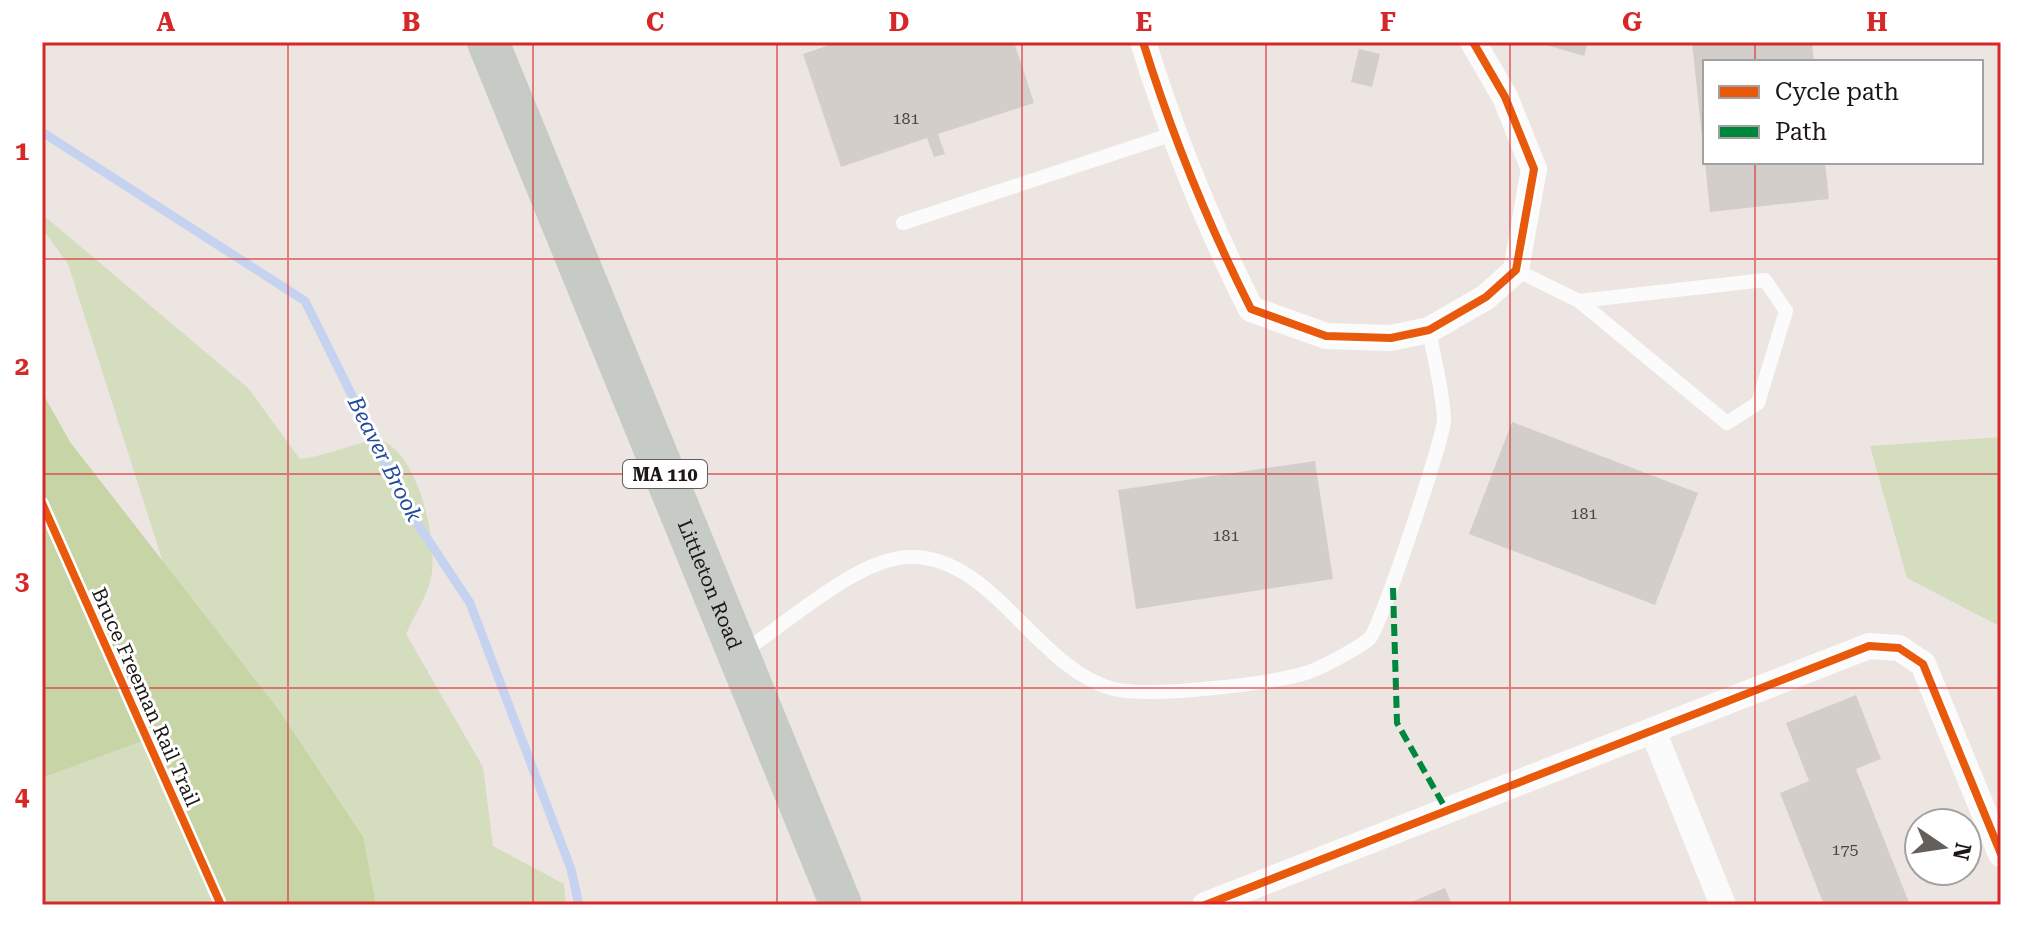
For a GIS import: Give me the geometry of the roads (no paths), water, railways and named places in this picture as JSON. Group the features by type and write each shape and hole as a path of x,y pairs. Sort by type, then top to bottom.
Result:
{"main road":[{"name":"Littleton Road","path":"488,42 841,905"}],"street":[{"path":"1143,42 1173,134 1213,233 1251,309 1326,336 1391,338 1429,330 1486,297 1516,270 1534,169 1505,97 1473,42"},
{"path":"1205,905 1869,646 1899,648 1923,664 1933,681 2001,854"},
{"path":"1653,731 1723,905"}],"lane":[{"path":"903,223 1173,134"},
{"path":"1516,270 1579,301 1727,423 1758,403 1786,311 1765,280 1579,301"},
{"path":"739,655 861,570 909,557 948,562 967,574 1041,642 1088,677 1112,689 1143,693 1212,688 1308,673 1371,637 1393,588 1444,422 1429,330"}],"waterway":[{"name":"Beaver Brook","path":"42,132 305,301 411,514 470,603 571,869 579,905"}]}
